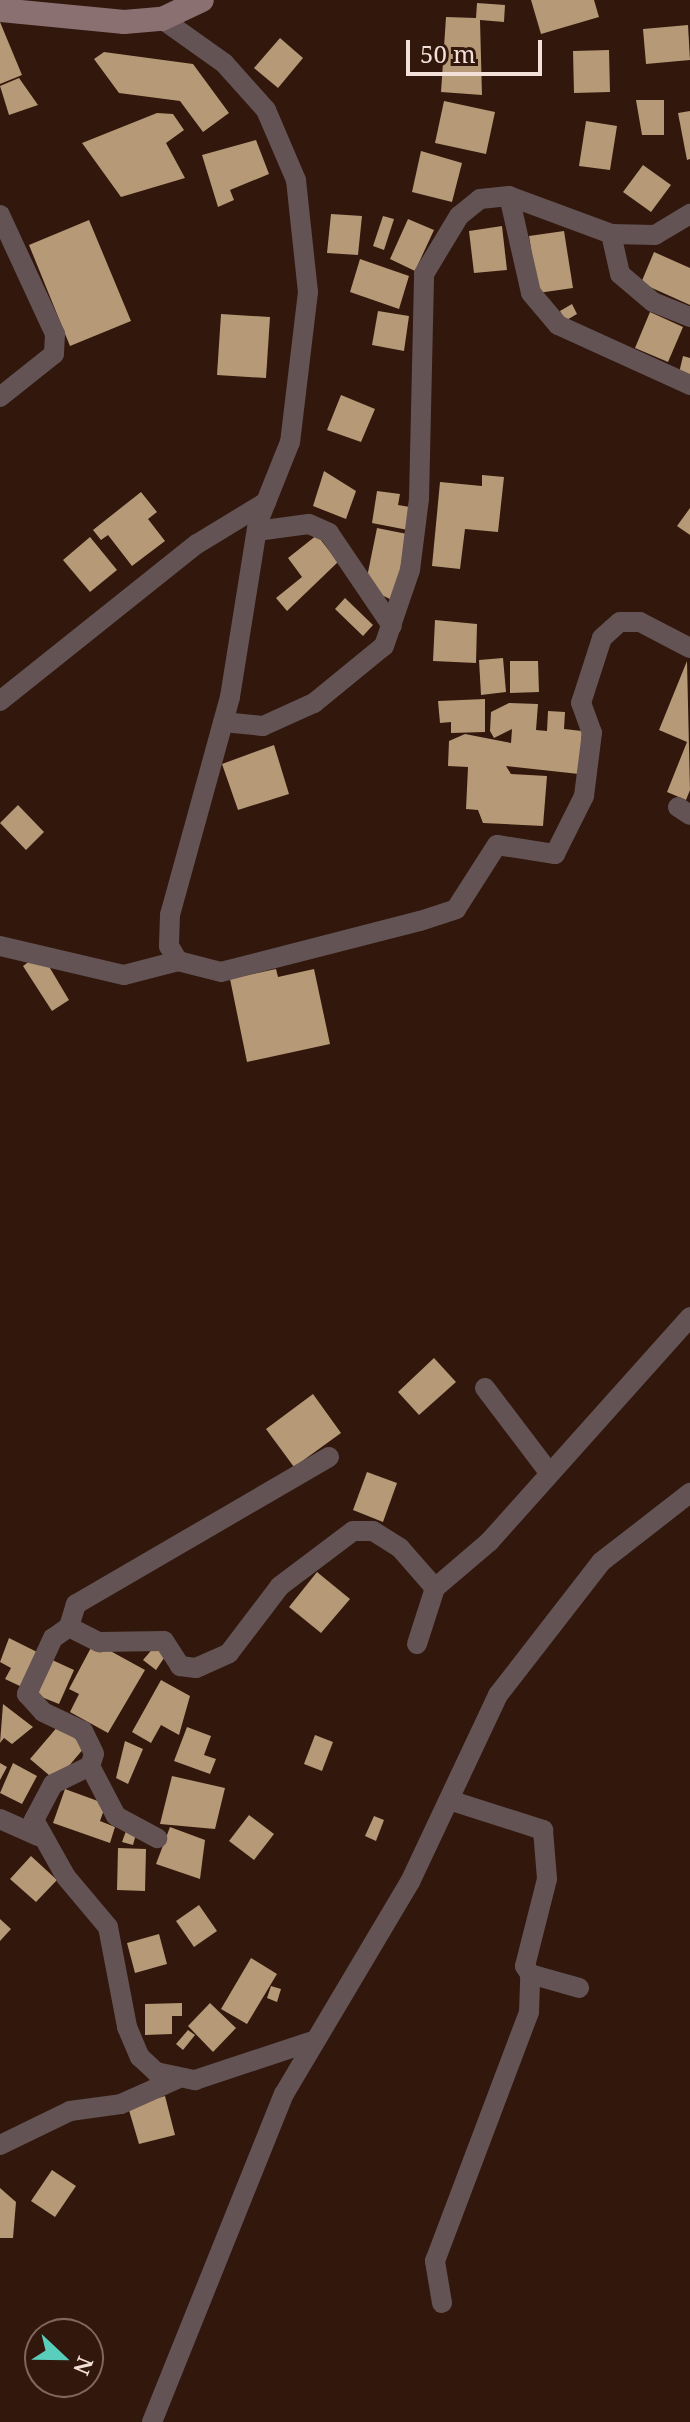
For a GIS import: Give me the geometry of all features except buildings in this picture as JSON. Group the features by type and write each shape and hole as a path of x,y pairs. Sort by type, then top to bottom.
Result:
{"street":[{"path":"0,10 162,19 202,0"},
{"path":"162,19 224,63 266,110 296,180 308,292 290,442 257,531 223,722 170,915 169,946 178,961"},
{"path":"509,196 531,293 558,325 690,385"},
{"path":"223,722 263,726 314,703 358,672 392,626 410,570 419,499 424,274 459,216 480,199 509,196 611,234 655,235 690,214"},
{"path":"0,215 55,334 54,354 0,397"},
{"path":"611,234 620,274 653,302 690,317"},
{"path":"0,701 197,544 266,502"},
{"path":"257,531 309,524 329,533 392,626"},
{"path":"0,946 124,975 178,961 221,972 456,909 497,845 555,854 584,796 592,733 581,703 602,638 620,622 640,622 690,648"},
{"path":"417,1644 435,1588 489,1542 548,1471 690,1317"},
{"path":"485,1388 548,1471"},
{"path":"157,1838 116,1816 90,1766 91,1740 27,1694 53,1638 69,1627 76,1604 329,1457"},
{"path":"152,2422 284,2094 410,1882 498,1695 601,1562 690,1493"},
{"path":"69,1627 99,1642 164,1641 180,1666 196,1668 229,1653 280,1586 353,1531 373,1531 400,1548 435,1588"},
{"path":"38,1836 38,1803 53,1784 90,1766"},
{"path":"442,2303 435,2261 529,2012 530,1974 526,1951 550,1840 525,1821 449,1800"},
{"path":"0,1819 38,1836 108,1927 127,2027 140,2057 177,2079"},
{"path":"530,1974 579,1988"},
{"path":"0,2145 70,2111 121,2104 177,2079 195,2080 316,2040"}]}
